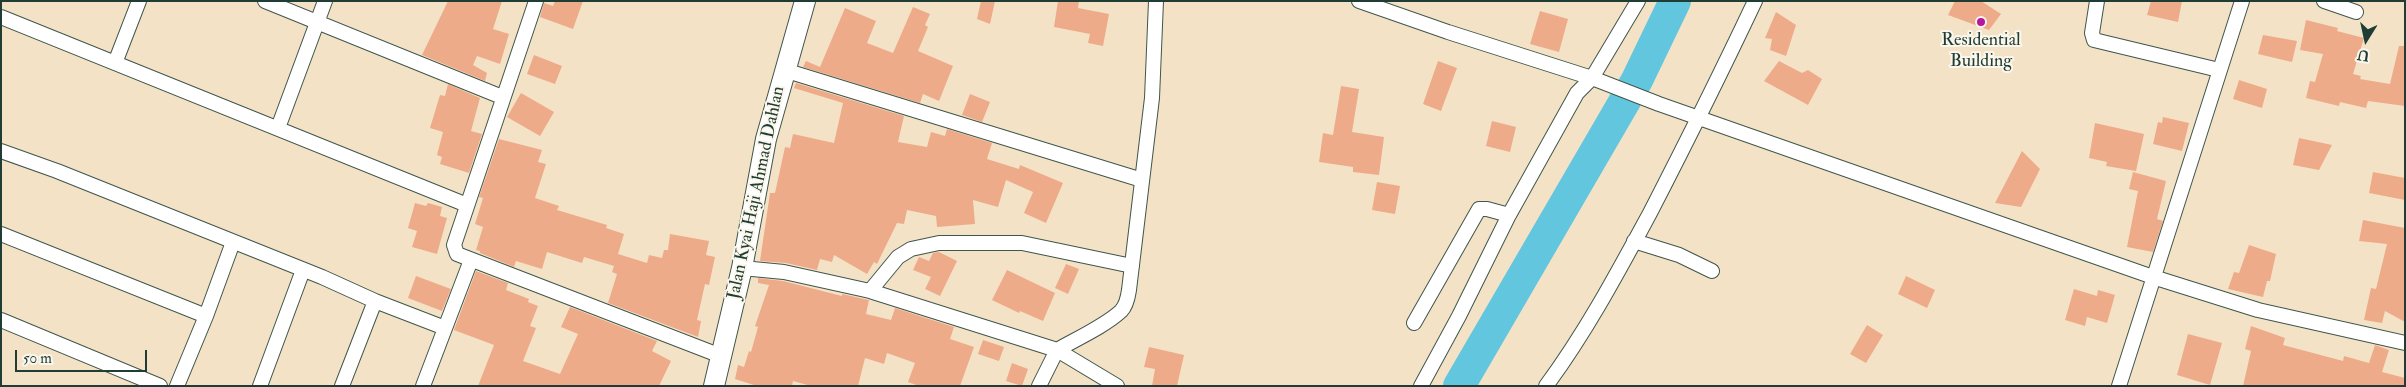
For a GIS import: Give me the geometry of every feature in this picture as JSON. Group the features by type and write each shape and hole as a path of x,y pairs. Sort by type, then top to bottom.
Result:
{"street":[{"path":"115,63 139,1"},
{"path":"265,1 502,97"},
{"path":"278,128 325,1"},
{"path":"536,1 502,97 454,245 457,254 721,356"},
{"name":"Jalan Kyai Haji Ahmad Dahlan","path":"714,386 742,268 766,139 805,1"},
{"path":"1039,386 1057,350 1122,311 1129,290 1152,98 1156,1"},
{"path":"1359,1 1448,32 1598,80 1659,104 2153,277 2258,310 2405,343"},
{"path":"1421,386 1459,316 1509,215 1577,94 1598,80 1638,1"},
{"path":"1546,386 1576,346 1634,241 1700,118 1755,1"},
{"path":"2097,1 2092,33 2094,40 2219,70"},
{"path":"2119,386 2242,1"},
{"path":"2324,1 2356,12"},
{"path":"1,17 467,205"},
{"path":"784,70 1142,180"},
{"path":"1,151 57,171 445,328"},
{"path":"1414,323 1479,209 1487,209 1509,215"},
{"path":"1,234 206,316"},
{"path":"1634,241 1679,255 1712,271"},
{"path":"177,386 206,316 233,242"},
{"path":"870,291 898,258 911,249 939,243 1022,243 1132,266"},
{"path":"422,386 471,260"},
{"path":"742,268 784,272 870,291 1057,350 1117,386"},
{"path":"260,386 303,270"},
{"path":"342,386 376,301"},
{"path":"1,320 160,386"}],"building":[{"path":"448,1 502,1 493,29 509,34 500,64 477,56 473,65 487,73 485,81 422,55"},
{"path":"555,1 583,1 573,29 540,17 544,3 553,6"},
{"path":"981,1 995,1 990,24 977,19"},
{"path":"1058,1 1079,1 1078,8 1109,14 1103,46 1088,43 1090,34 1054,27"},
{"name":"Residential Building","path":"1955,1 1981,1 2001,14 1989,30 1948,15"},
{"path":"2151,1 2182,1 2178,22 2147,15"},
{"path":"913,7 930,14 925,25 928,27 918,51 953,66 939,101 923,94 920,103 803,67 806,61 820,67 845,8 876,21 867,43 893,53"},
{"path":"1540,11 1568,19 1559,52 1530,44"},
{"path":"1776,12 1796,25 1786,56 1770,50 1772,39 1765,38"},
{"path":"2306,20 2338,28 2337,31 2364,38 2353,74 2361,76 2360,79 2390,84 2399,46 2405,46 2405,106 2368,101 2366,108 2340,102 2339,106 2306,98 2310,81 2315,82 2323,54 2300,50"},
{"path":"2263,35 2297,41 2292,62 2258,54"},
{"path":"534,55 562,66 555,84 527,74"},
{"path":"1438,61 1457,68 1441,111 1423,104"},
{"path":"1779,61 1802,73 1808,70 1822,79 1808,105 1764,81"},
{"path":"2239,80 2267,89 2262,108 2233,99"},
{"path":"796,83 904,116 898,142 927,147 931,132 945,136 947,129 992,143 987,159 1019,169 1020,165 1063,183 1046,223 1024,213 1033,192 1006,180 998,207 973,200 975,224 937,227 936,216 907,210 904,224 897,223 877,264 874,262 867,274 834,255 832,262 820,259 817,270 786,263 760,261 770,193 775,193 785,147 790,148 793,134 834,143 843,103 794,88"},
{"path":"448,84 480,98 471,131 482,134 469,173 440,164 442,157 437,155 443,132 430,128 440,95 445,96"},
{"path":"1341,86 1359,89 1352,132 1384,137 1379,175 1353,172 1353,167 1319,162 1323,133 1333,135"},
{"path":"521,93 554,112 540,136 507,117"},
{"path":"970,94 990,102 982,122 962,115"},
{"path":"2163,117 2189,123 2182,151 2153,144 2158,122 2162,123"},
{"path":"1492,121 1516,127 1510,152 1486,146"},
{"path":"2095,123 2144,134 2136,171 2106,166 2107,162 2089,158"},
{"path":"2299,138 2332,145 2319,170 2293,165"},
{"path":"499,139 542,150 538,162 546,164 535,198 559,206 557,210 607,225 606,228 624,234 618,254 647,263 649,255 662,258 664,250 668,250 670,234 709,241 706,255 715,257 709,285 705,284 697,320 701,321 698,337 608,303 617,274 612,272 614,266 584,257 582,263 547,252 542,269 516,261 514,267 476,250 483,227 475,224 483,198 479,197"},
{"path":"2022,151 2040,169 2021,207 1995,203"},
{"path":"2133,172 2166,181 2157,219 2163,221 2153,252 2127,247 2138,191 2129,189"},
{"path":"2373,172 2405,178 2405,200 2369,193"},
{"path":"1377,182 1400,186 1395,214 1372,210"},
{"path":"415,203 426,206 428,203 442,207 440,216 447,218 437,254 412,247 417,231 408,228"},
{"path":"2363,220 2405,228 2405,322 2385,311 2382,323 2364,320 2371,288 2376,289 2387,244 2359,241"},
{"path":"2249,245 2276,254 2270,281 2267,281 2263,297 2228,289 2234,272 2239,273"},
{"path":"939,252 957,261 940,296 925,289 931,277 913,270 919,257 929,261 933,253"},
{"path":"1066,264 1079,269 1068,294 1055,288"},
{"path":"1007,270 1055,293 1043,321 1020,311 1019,313 992,300"},
{"path":"476,271 508,283 506,290 529,299 528,302 538,306 530,326 536,328 523,361 560,374 578,334 561,327 570,307 657,341 652,351 671,361 659,386 478,386 494,345 454,330"},
{"path":"416,276 451,289 442,311 408,298"},
{"path":"1906,276 1935,290 1927,308 1898,294"},
{"path":"758,278 783,281 842,296 842,294 869,300 866,314 891,320 895,308 954,327 950,339 974,347 960,386 919,386 908,382 915,363 887,353 884,364 865,358 858,386 811,386 793,381 792,386 757,386 735,379 738,365 744,367 749,351 751,352 758,327 755,326 769,285 758,283"},
{"path":"2074,289 2097,296 2098,290 2115,295 2107,323 2087,317 2085,326 2065,320"},
{"path":"1867,325 1883,335 1866,363 1850,354"},
{"path":"2251,326 2285,338 2283,345 2343,361 2344,356 2369,363 2375,345 2389,350 2382,372 2405,378 2405,386 2243,386 2251,351 2245,349"},
{"path":"2188,334 2222,343 2210,385 2177,375"},
{"path":"983,340 1004,347 999,361 978,354"},
{"path":"1149,347 1184,355 1177,386 1152,386 1155,369 1144,367"},
{"path":"1012,363 1028,369 1022,386 1006,381"}],"waterway":[{"path":"1459,386 1637,80 1675,1"}],"place":[{"name":"Residential Building","path":"1981,22"}]}
